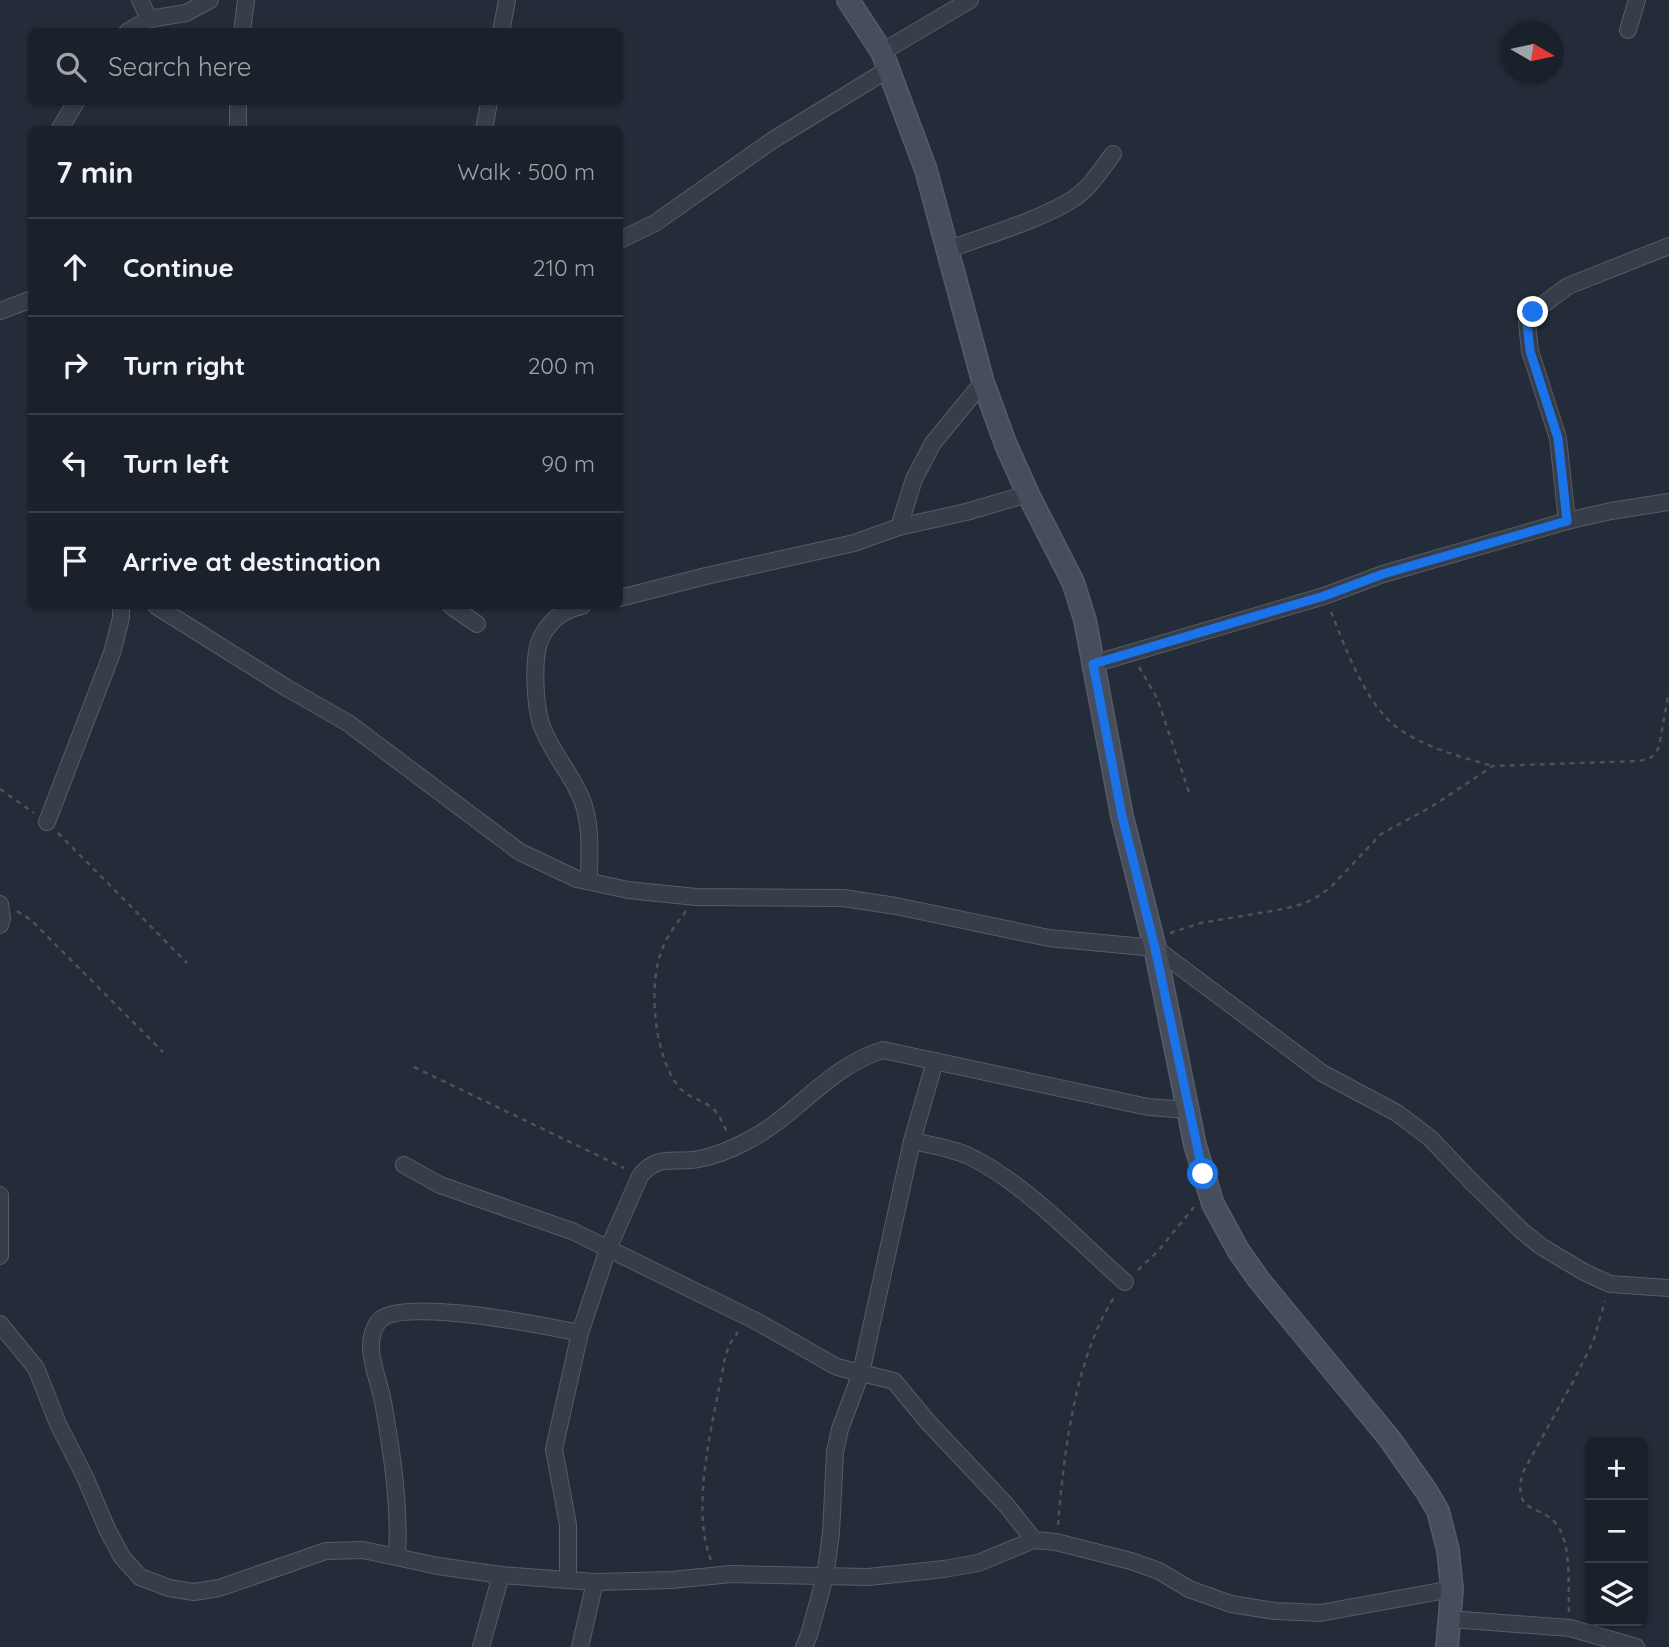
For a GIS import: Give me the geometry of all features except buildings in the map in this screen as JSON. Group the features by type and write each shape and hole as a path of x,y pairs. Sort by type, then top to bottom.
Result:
{"main road":[{"path":"848,0 884,61 926,170 983,382 1006,445 1028,494 1073,582 1085,620 1122,816 1154,943 1195,1144 1213,1204 1231,1239 1259,1280 1389,1438 1438,1511 1448,1550 1452,1589 1447,1647"}],"street":[{"path":"140,0 149,19"},
{"path":"134,28 149,19 186,13 210,0"},
{"path":"242,28 246,0"},
{"path":"502,28 507,0"},
{"path":"623,239 655,223 970,0"},
{"path":"1628,30 1637,0"},
{"path":"61,126 74,105"},
{"path":"238,105 238,126"},
{"path":"485,126 488,105"},
{"path":"947,250 1045,213 1074,198 1094,179 1113,154"},
{"path":"1567,521 1558,438 1530,351 1527,323 1533,312 1568,286 1669,246"},
{"path":"0,303 25,301"},
{"path":"0,311 25,301"},
{"path":"899,527 914,479 933,443 983,382"},
{"path":"623,597 854,543 899,527 1028,494"},
{"path":"1093,664 1324,596 1383,574 1567,521 1669,502"},
{"path":"47,822 112,653 121,609"},
{"path":"161,609 348,723 520,852 577,879 628,890 696,897 843,898 896,906 1049,938 1154,943 1322,1073 1397,1113 1430,1138 1522,1231 1542,1247 1610,1284 1669,1288"},
{"path":"455,609 477,624"},
{"path":"568,609 556,618 540,639 536,664 536,696 542,725 583,802 589,852 589,881"},
{"path":"0,925 5,905"},
{"path":"568,1579 568,1525 554,1449 580,1333 608,1249 640,1176 648,1166 657,1161 699,1159 735,1145 763,1131 814,1089 866,1055 883,1050 1148,1107 1189,1110"},
{"path":"804,1647 825,1577 831,1533 835,1452 840,1429 861,1373 912,1141 935,1060"},
{"path":"912,1141 969,1156 1002,1177 1017,1187 1125,1282"},
{"path":"404,1165 440,1185 572,1231 756,1321 821,1360 894,1381 927,1421 1007,1506 1034,1540"},
{"path":"0,1195 0,1256"},
{"path":"397,1556 399,1519 395,1481 371,1346 374,1327 381,1318 428,1312 478,1315 525,1321 580,1333"},
{"path":"0,1324 36,1368 58,1424 122,1557 140,1577 169,1588 194,1591 219,1588 326,1551 363,1550 438,1566 501,1575 595,1582 716,1576 868,1577 978,1563 1034,1540 1056,1542 1131,1561 1159,1572 1189,1589 1231,1604 1275,1611 1320,1613 1452,1589"},
{"path":"481,1647 501,1575"},
{"path":"580,1647 595,1582"},
{"path":"1450,1619 1570,1628 1636,1647"}],"path":[{"path":"1324,596 1348,654 1381,711 1399,730 1447,753 1493,766 1650,759 1659,746 1669,692"},
{"path":"1131,652 1157,698 1190,795"},
{"path":"1154,943 1201,923 1283,909 1317,897 1331,887 1381,834 1431,807 1493,766"},
{"path":"0,789 47,822 187,963"},
{"path":"696,897 662,948 655,971 654,1003 657,1028 671,1076 686,1095 713,1108 735,1145"},
{"path":"5,905 31,920 163,1052"},
{"path":"414,1067 640,1176"},
{"path":"1056,1542 1069,1427 1088,1353 1102,1316 1125,1282 1158,1251 1209,1191"},
{"path":"1570,1628 1567,1557 1563,1537 1554,1518 1525,1504 1519,1496 1519,1485 1523,1472 1593,1342 1610,1284"},
{"path":"716,1576 704,1542 702,1511 705,1470 729,1345 736,1334 756,1321"}],"route":[{"path":"1203,1174 1155,948 1122,816 1093,664 1324,596 1383,574 1567,521 1558,438 1530,351 1527,323 1533,312"}]}
